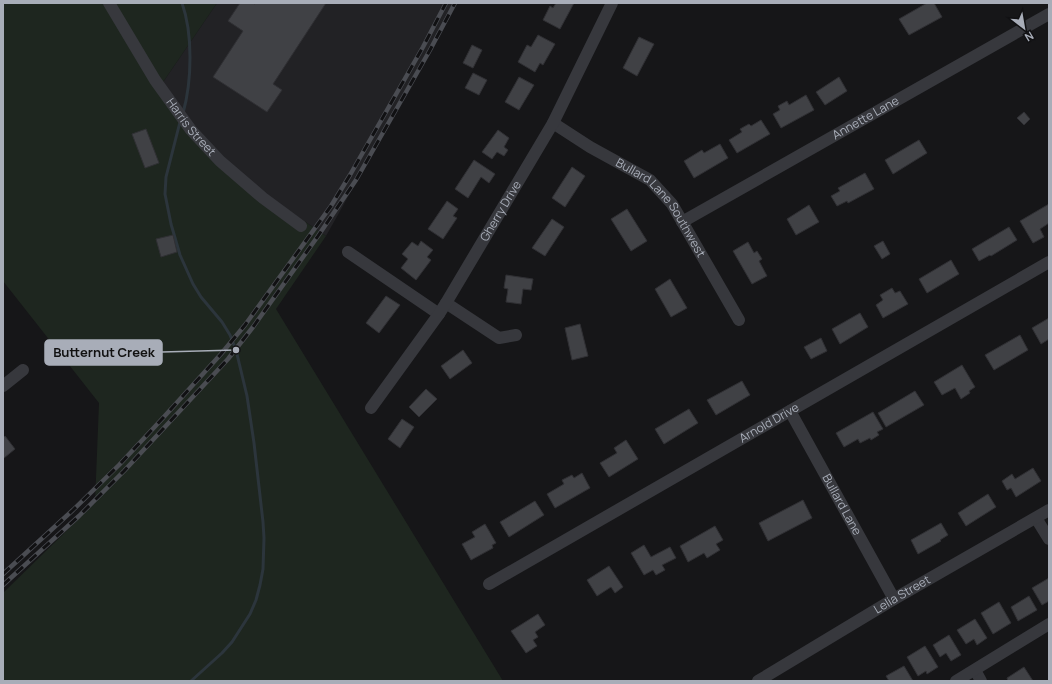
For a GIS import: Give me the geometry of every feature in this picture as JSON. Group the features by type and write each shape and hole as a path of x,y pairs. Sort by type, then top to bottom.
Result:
{"street":[{"name":"Harris Street","path":"109,3 156,80 191,130 220,161 263,198 301,226"},
{"name":"Gherry Drive","path":"371,408 439,314 553,123 612,3"},
{"name":"Annette Lane","path":"682,222 1049,14"},
{"name":"Bullard Lane Southwest","path":"553,123 590,147 650,180 672,204 739,320"},
{"path":"348,252 439,314"},
{"name":"Arnold Drive","path":"489,584 1049,262"},
{"path":"446,302 499,338 516,335"},
{"path":"3,386 23,370"},
{"name":"Bullard Lane","path":"790,411 894,599"},
{"name":"Lelia Street","path":"758,681 894,599 1049,510"},
{"path":"1036,518 1049,539"},
{"path":"956,681 1049,624"},
{"path":"975,670 981,681"}],"shaded area":[{"path":"3,3 217,3 159,88 248,183 326,236 276,309 503,681 3,681 3,593 95,503 99,403 3,281"},
{"path":"217,3 454,3 399,106 326,236 248,183 159,88"}],"building":[{"path":"240,3 326,3 273,84 282,90 267,112 213,77 243,31 228,21"},
{"path":"556,3 574,3 560,29 543,20 550,6 553,8"},
{"path":"927,3 934,3 942,17 909,35 899,19"},
{"path":"538,35 555,44 543,65 540,63 535,72 518,62 527,45 531,47"},
{"path":"639,37 654,44 637,76 623,68"},
{"path":"472,45 482,50 473,68 463,63"},
{"path":"473,73 487,80 479,95 465,88"},
{"path":"519,77 534,85 519,110 505,102"},
{"path":"839,77 847,91 825,105 816,92"},
{"path":"806,95 814,110 781,128 773,114 780,110 778,106 787,101 789,105"},
{"path":"1024,112 1030,119 1024,125 1017,118"},
{"path":"761,120 770,134 737,153 729,140 742,132 740,129 749,124 751,126"},
{"path":"146,129 159,163 145,168 132,134"},
{"path":"498,130 509,138 504,147 508,150 504,156 497,152 492,159 482,152"},
{"path":"919,140 927,153 893,174 885,160"},
{"path":"720,144 728,158 694,178 684,161 702,150 704,153"},
{"path":"474,160 495,174 489,183 481,177 468,198 455,189"},
{"path":"572,167 585,176 565,207 552,198"},
{"path":"865,173 874,189 848,203 847,201 837,206 831,196 840,191 838,188"},
{"path":"447,201 458,209 453,216 457,218 443,239 428,229"},
{"path":"1049,204 1049,223 1040,229 1044,237 1033,243 1020,221"},
{"path":"809,205 819,222 796,235 787,219"},
{"path":"627,209 647,241 631,251 611,219"},
{"path":"552,219 564,227 545,256 532,248"},
{"path":"1009,227 1017,240 991,256 990,255 979,261 972,249"},
{"path":"173,235 177,252 161,257 156,239"},
{"path":"421,241 433,250 427,257 431,260 416,280 401,268 408,259 402,254 412,242 418,246"},
{"path":"883,241 890,254 882,259 874,246"},
{"path":"748,242 754,253 757,251 762,259 759,261 767,276 752,284 733,251"},
{"path":"951,260 959,274 927,293 919,279"},
{"path":"506,275 533,279 531,290 523,289 521,304 506,302 508,289 504,288"},
{"path":"670,279 687,308 671,317 655,289"},
{"path":"892,288 895,293 900,291 908,304 883,318 876,305 883,300 880,295"},
{"path":"386,296 400,305 379,333 366,323"},
{"path":"860,313 868,327 840,344 832,329"},
{"path":"1049,318 1049,339 1041,344 1032,328"},
{"path":"580,324 588,356 572,360 565,328"},
{"path":"1020,335 1028,350 994,370 985,355"},
{"path":"821,338 827,351 811,359 804,347"},
{"path":"463,350 472,363 450,379 441,366"},
{"path":"962,365 975,387 969,391 970,393 961,399 955,388 942,395 934,382"},
{"path":"742,381 750,395 716,415 707,400"},
{"path":"426,389 437,399 419,417 409,407"},
{"path":"915,391 924,405 886,427 878,413"},
{"path":"689,409 698,423 664,444 655,429"},
{"path":"873,412 883,429 877,432 879,435 871,440 870,438 860,443 858,439 844,447 836,433"},
{"path":"402,419 414,427 400,448 388,439"},
{"path":"5,436 15,449 4,458 3,438"},
{"path":"626,440 638,459 609,477 600,463 617,453 614,448"},
{"path":"1033,468 1041,481 1016,497 1011,488 1007,490 1002,481 1012,474 1015,479"},
{"path":"582,473 590,488 555,508 547,494 564,484 562,480 572,475 574,478"},
{"path":"988,494 996,507 966,526 958,513"},
{"path":"803,500 812,518 768,541 759,523"},
{"path":"535,501 544,515 509,537 500,522"},
{"path":"941,523 948,535 940,540 941,541 918,554 911,540"},
{"path":"485,524 496,543 492,545 493,548 471,560 462,544 475,537 472,532"},
{"path":"715,526 723,540 716,544 720,550 707,558 704,553 688,562 680,546"},
{"path":"644,545 651,557 670,547 676,558 662,565 665,570 656,575 653,570 644,575 631,553"},
{"path":"609,566 623,587 615,593 611,587 597,596 587,580"},
{"path":"1049,578 1049,601 1042,605 1032,588"},
{"path":"1029,596 1037,610 1018,621 1011,607"},
{"path":"999,602 1011,623 993,634 981,613"},
{"path":"538,614 545,625 535,632 538,637 533,640 537,646 526,653 511,631"},
{"path":"975,619 987,638 977,645 974,639 966,644 957,630"},
{"path":"949,635 961,655 951,661 946,653 940,657 933,645"},
{"path":"925,646 938,667 927,674 926,671 918,676 907,657"},
{"path":"904,666 913,681 889,681 886,676"},
{"path":"1024,667 1033,681 1008,681 1007,678"}],"waterway":[{"path":"182,3 186,15 190,43 190,72 183,113"},
{"path":"180,122 166,177 165,194 171,224 180,255 193,284 201,297 222,322 230,335 236,350 247,396 254,443 264,538 263,569 256,600 250,614 232,642 191,681"}],"railway":[{"path":"3,574 73,510 119,465 221,354 245,325 331,206 423,47 446,3"},
{"path":"3,585 79,516 124,471 228,359 253,327 356,180 455,3"}],"place":[{"name":"Butternut Creek","path":"236,350"}]}
